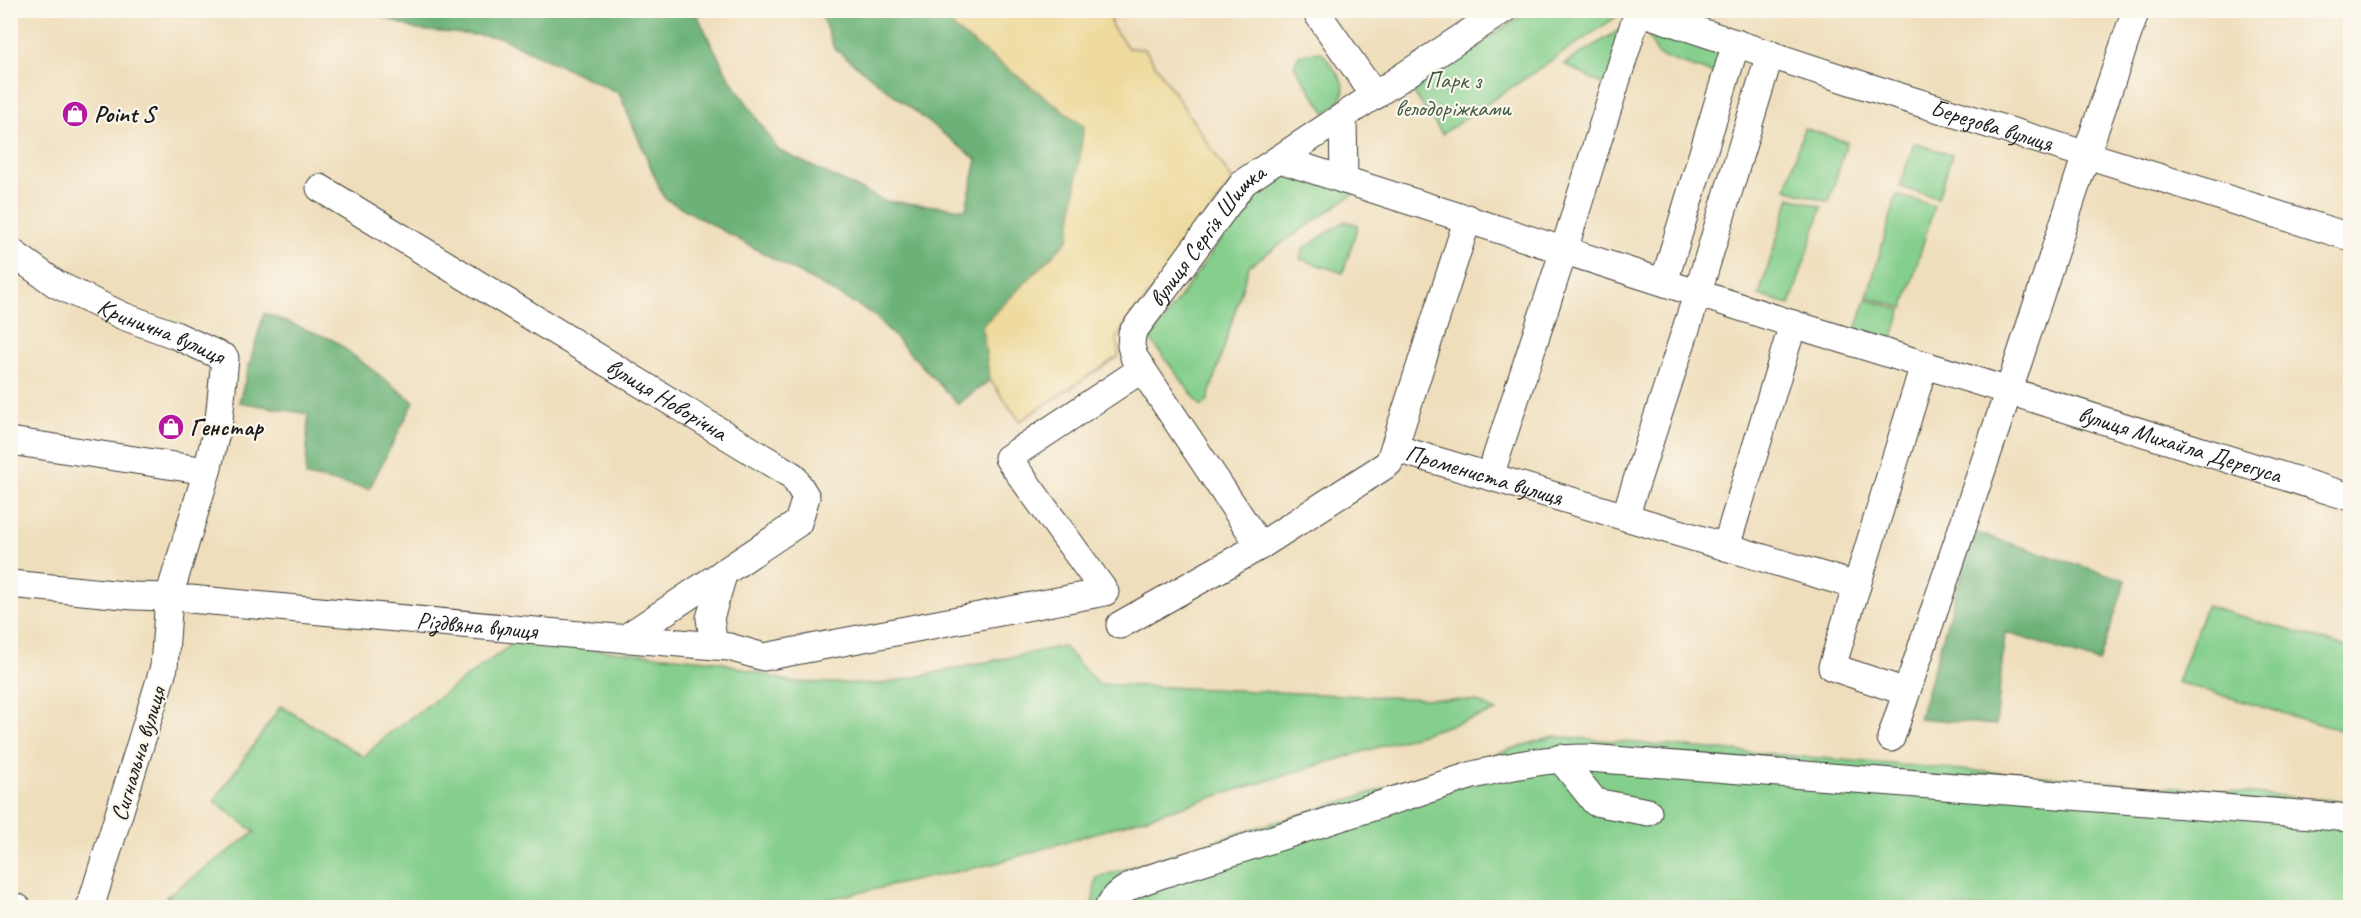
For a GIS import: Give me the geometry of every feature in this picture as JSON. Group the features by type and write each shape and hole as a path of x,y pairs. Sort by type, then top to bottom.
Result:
{"street":[{"path":"1315,10 1375,96"},
{"name":"вулиця Сергія Шишка","path":"1260,546 1134,357 1131,346 1132,333 1244,182 1503,10"},
{"path":"1891,738 2136,10"},
{"path":"1490,476 1564,250 1637,11"},
{"name":"Березова вулиця","path":"1637,11 2350,237"},
{"path":"1664,282 1736,43"},
{"path":"1626,517 1698,292 1770,54"},
{"path":"1343,117 1344,180"},
{"name":"вулиця Михайла Дерегуса","path":"1279,159 1793,324 2350,497"},
{"name":"вулиця Новорічна","path":"320,188 793,476 806,497 798,523 624,639"},
{"path":"1394,448 1468,218"},
{"name":"Кринична вулиця","path":"10,251 56,284 123,316 175,335 225,358 219,420 180,598"},
{"path":"1726,547 1793,324"},
{"path":"1906,692 1832,667 1924,364"},
{"name":"Різдвяна вулиця","path":"10,584 714,645 764,657 1105,592 1008,458 1142,369"},
{"path":"10,441 207,471"},
{"name":"Промениста вулиця","path":"1120,626 1260,546 1389,463 1394,448 1857,586"},
{"path":"714,645 710,618 724,572"},
{"name":"Сигнальна вулиця","path":"89,908 92,905 164,667 180,598"},
{"path":"1560,758 1595,802 1648,812"},
{"path":"1108,908 1114,896 1128,887 1160,875 1473,775 1522,763 1560,758 1612,760 2350,819"},
{"path":"10,906 18,908"}],"green space":[{"path":"368,11 695,11 727,74 778,150 884,201 966,209 977,160 834,48 820,11 947,11 955,29 1084,126 1069,239 982,326 990,380 958,404 873,314 664,198 619,93 499,37 417,30"},
{"name":"Парк з велодоріжками","path":"1529,11 1625,11 1442,134 1410,88"},
{"path":"1626,26 1609,88 1564,64"},
{"path":"1653,29 1723,53 1725,64 1711,73 1659,56 1646,32"},
{"path":"1322,52 1343,84 1344,91 1342,98 1326,113 1294,66 1298,56"},
{"path":"1804,128 1847,142 1829,202 1786,189"},
{"path":"1914,143 1952,155 1938,198 1900,187"},
{"path":"1284,172 1356,192 1249,266 1207,402 1201,406 1150,339 1254,193"},
{"path":"1897,195 1934,206 1904,308 1867,297"},
{"path":"1790,197 1822,207 1790,305 1759,295"},
{"path":"1345,221 1358,225 1343,273 1300,259 1303,249"},
{"path":"1866,299 1901,310 1892,341 1856,330"},
{"path":"264,313 333,340 414,402 369,489 306,476 308,414 239,402"},
{"path":"1974,532 2126,580 2099,662 2005,632 1996,725 1919,718"},
{"path":"2206,606 2350,648 2350,733 2177,682"},
{"path":"515,642 717,661 791,682 882,684 1063,646 1098,684 1475,701 1497,711 996,863 792,907 188,908 166,897 255,832 214,801 281,706 364,757 387,735"},
{"path":"1553,736 2350,802 2350,907 1092,908 1096,878"}],"sand":[{"path":"947,11 1112,11 1111,25 1128,48 1145,49 1233,181 1117,337 1119,356 1020,421 990,380 982,326 1069,239 1084,126 955,29"}],"place":[{"name":"Point S","path":"75,114"},
{"name":"Генстар","path":"171,427"}]}
